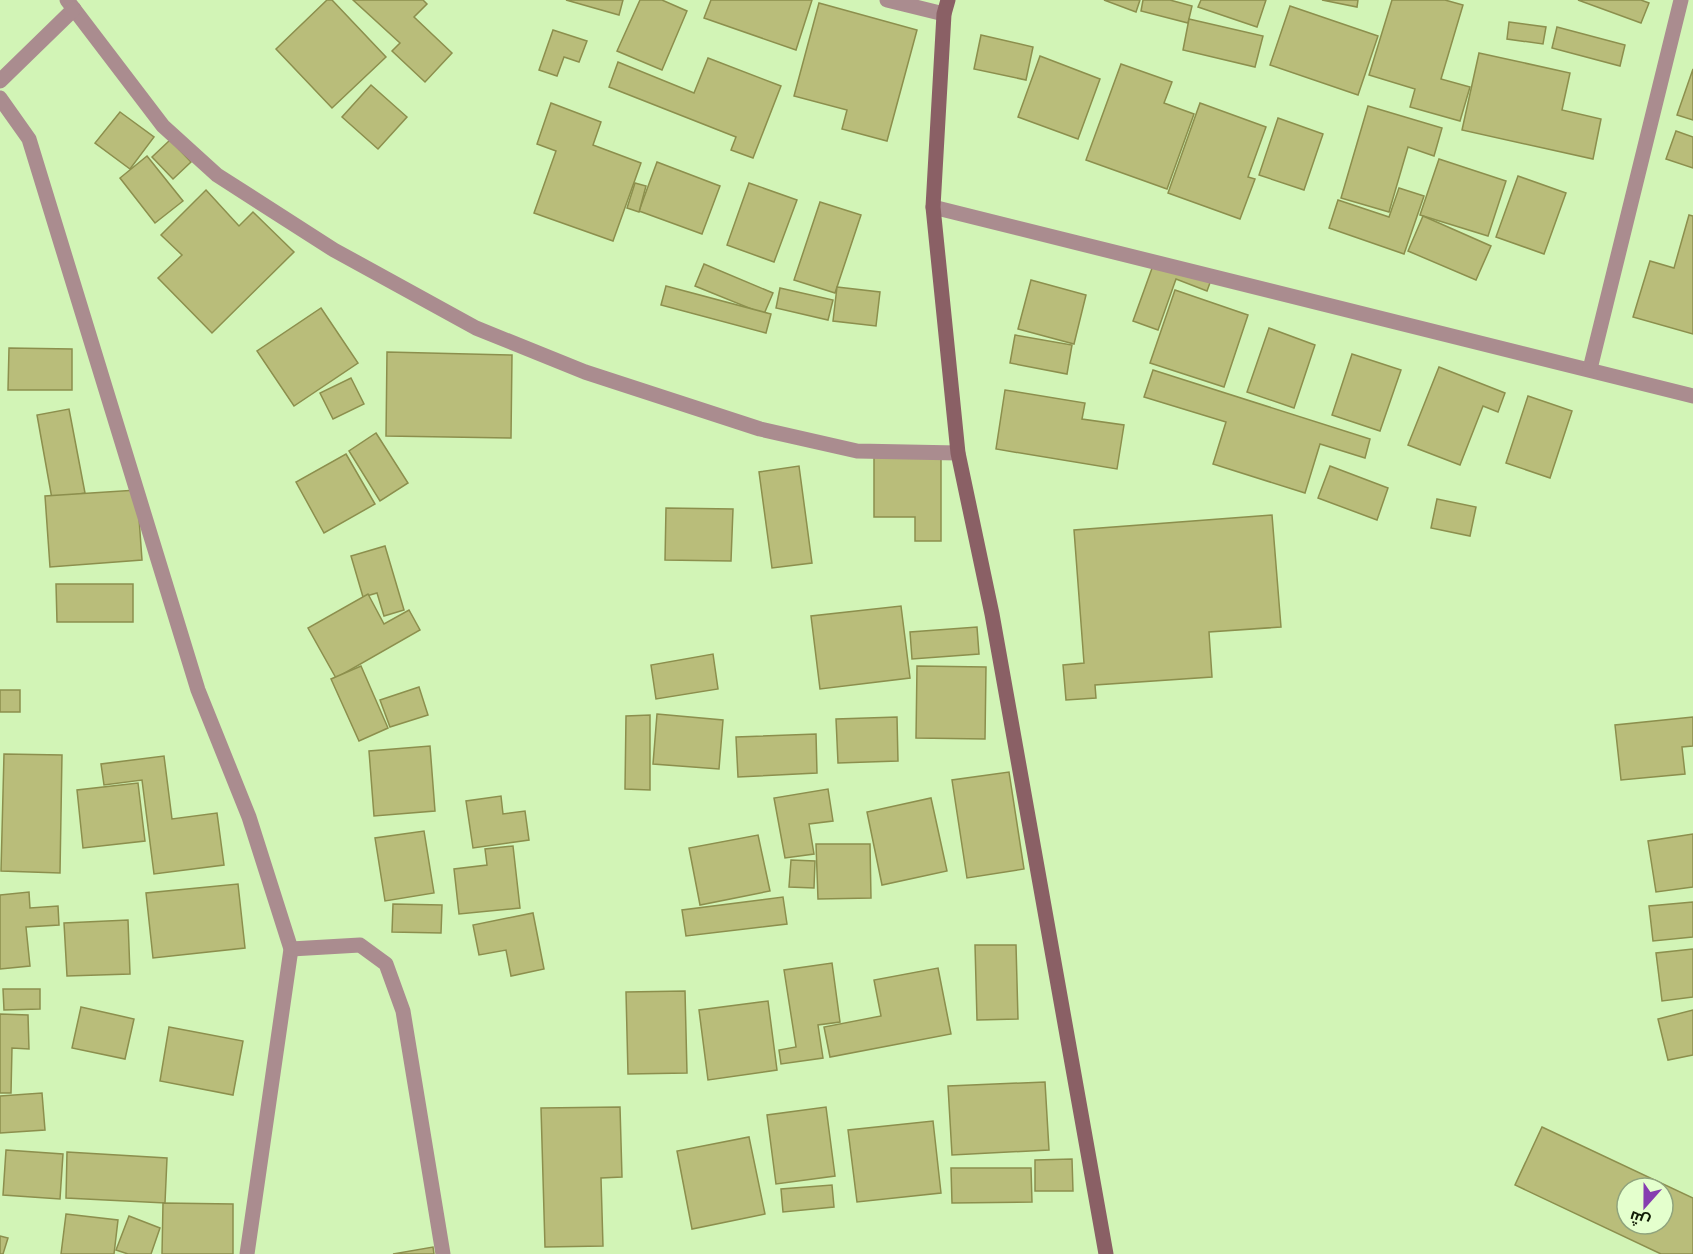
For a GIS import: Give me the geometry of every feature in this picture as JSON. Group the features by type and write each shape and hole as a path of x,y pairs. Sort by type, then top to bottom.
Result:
{"main road":[{"path":"946,7 933,207 958,453 992,614 1106,1254"}],"street":[{"path":"887,0 946,7"},
{"path":"1590,369 1681,0"},
{"path":"0,81 71,4 163,126 218,175 334,250 476,328 585,372 686,403 760,429 857,451 958,453"},
{"path":"0,98 29,140 198,690 249,817 291,949 247,1254"},
{"path":"933,207 1693,396"},
{"path":"291,949 360,945 386,964 403,1011 443,1254"}],"building":[{"path":"327,0 332,0 386,57 332,108 276,49"},
{"path":"353,0 423,0 427,4 414,17 452,53 425,82 392,51 400,43"},
{"path":"566,0 623,0 619,15"},
{"path":"640,0 662,0 687,11 662,70 617,51"},
{"path":"711,0 812,0 796,50 704,18"},
{"path":"1104,0 1140,0 1136,12"},
{"path":"1143,0 1170,0 1192,6 1188,23 1141,11"},
{"path":"1201,0 1266,0 1257,27 1198,7"},
{"path":"1322,0 1358,0 1357,7"},
{"path":"1392,0 1445,0 1463,5 1441,79 1470,87 1460,121 1410,107 1415,89 1369,75"},
{"path":"1578,0 1641,0 1649,3 1641,23"},
{"path":"819,3 917,30 887,141 842,129 847,110 794,96"},
{"path":"1290,6 1378,36 1358,95 1270,65"},
{"path":"1189,19 1263,36 1255,67 1183,50"},
{"path":"1509,22 1546,27 1543,44 1507,39"},
{"path":"1557,27 1625,45 1620,66 1552,48"},
{"path":"553,30 587,41 579,62 564,57 557,76 539,70"},
{"path":"981,35 1033,47 1026,80 974,69"},
{"path":"1479,53 1570,73 1562,110 1601,119 1593,159 1462,130"},
{"path":"1040,56 1100,79 1078,139 1018,117"},
{"path":"708,58 781,86 753,158 731,150 736,137 609,87 618,62 694,93"},
{"path":"1121,64 1172,82 1164,103 1194,114 1167,189 1086,160"},
{"path":"1693,69 1693,120 1677,115"},
{"path":"371,85 407,117 378,149 342,117"},
{"path":"551,103 601,122 593,145 641,163 613,241 534,213 556,151 537,144"},
{"path":"1200,103 1266,127 1248,177 1255,179 1240,219 1168,193"},
{"path":"1368,106 1442,128 1434,156 1408,147 1389,212 1341,198"},
{"path":"120,112 154,137 130,169 95,143"},
{"path":"1278,118 1323,134 1304,190 1259,175"},
{"path":"1676,131 1693,137 1693,168 1666,159"},
{"path":"170,140 191,162 173,179 152,157"},
{"path":"147,156 183,201 155,223 120,178"},
{"path":"1439,159 1506,181 1488,236 1420,215"},
{"path":"657,162 720,186 702,234 639,211"},
{"path":"1518,176 1566,193 1544,254 1496,237"},
{"path":"635,183 646,186 639,212 627,208"},
{"path":"749,183 797,200 774,262 727,245"},
{"path":"1399,188 1424,196 1404,254 1329,228 1338,200 1389,217"},
{"path":"206,190 239,226 253,212 294,252 212,333 158,278 182,255 161,235"},
{"path":"820,202 861,215 835,293 794,280"},
{"path":"1689,215 1693,216 1693,334 1633,317 1650,261 1674,268"},
{"path":"1423,216 1491,246 1476,280 1408,251"},
{"path":"1155,260 1211,280 1207,291 1176,279 1158,330 1133,321"},
{"path":"704,264 773,293 764,314 695,286"},
{"path":"1031,280 1086,295 1074,344 1018,329"},
{"path":"666,286 771,314 766,333 661,305"},
{"path":"837,287 880,292 876,326 833,321"},
{"path":"780,288 833,300 828,320 776,308"},
{"path":"1175,290 1248,315 1224,387 1150,363"},
{"path":"321,308 358,363 294,406 257,351"},
{"path":"1269,328 1315,345 1294,408 1247,392"},
{"path":"1015,335 1072,345 1067,374 1010,363"},
{"path":"9,348 72,349 72,390 8,390"},
{"path":"387,352 512,355 511,438 386,436"},
{"path":"1352,354 1401,370 1380,431 1332,415"},
{"path":"1439,367 1505,393 1498,412 1483,406 1460,465 1408,445"},
{"path":"1153,370 1370,439 1365,458 1320,444 1305,493 1213,464 1226,422 1144,397"},
{"path":"351,378 364,404 333,419 320,393"},
{"path":"1005,390 1085,403 1082,419 1124,425 1117,469 996,449"},
{"path":"1528,396 1572,411 1550,478 1506,463"},
{"path":"69,409 85,493 52,499 37,415"},
{"path":"376,433 408,483 380,501 349,451"},
{"path":"346,454 375,504 324,533 296,482"},
{"path":"941,456 941,541 915,541 915,517 874,517 874,457"},
{"path":"799,466 812,563 772,568 759,472"},
{"path":"1330,466 1388,488 1377,520 1318,498"},
{"path":"137,490 142,560 50,567 45,496"},
{"path":"1437,499 1476,507 1470,536 1431,528"},
{"path":"666,508 733,509 731,561 665,560"},
{"path":"1272,515 1281,627 1209,632 1212,677 1095,685 1096,698 1066,700 1063,665 1084,663 1074,530"},
{"path":"385,546 404,610 384,616 377,593 363,597 351,556"},
{"path":"56,584 133,584 133,622 57,622"},
{"path":"368,594 384,624 409,610 420,630 336,678 308,628"},
{"path":"901,606 910,678 820,689 811,616"},
{"path":"977,627 979,654 912,659 910,632"},
{"path":"713,654 718,689 656,699 651,665"},
{"path":"361,666 388,728 359,741 331,679"},
{"path":"917,666 986,667 985,739 916,738"},
{"path":"419,687 428,715 390,727 380,700"},
{"path":"0,690 20,690 20,712 0,712"},
{"path":"657,714 723,720 719,769 653,764"},
{"path":"650,715 650,790 625,789 626,716"},
{"path":"897,717 898,761 838,763 836,719"},
{"path":"1693,717 1693,746 1682,747 1685,774 1621,780 1615,725"},
{"path":"816,734 817,773 738,777 736,737"},
{"path":"430,746 435,811 374,816 369,751"},
{"path":"4,754 62,755 60,873 1,871"},
{"path":"164,756 172,819 217,813 224,865 154,874 142,780 104,785 101,764"},
{"path":"1009,772 1024,869 967,878 952,780"},
{"path":"138,783 145,841 83,848 77,790"},
{"path":"828,789 833,821 809,824 814,854 785,858 774,798"},
{"path":"501,796 503,814 525,811 529,840 473,848 466,801"},
{"path":"931,798 947,871 882,885 867,812"},
{"path":"424,831 434,893 385,901 375,838"},
{"path":"1693,834 1693,887 1656,892 1648,841"},
{"path":"758,835 770,891 700,905 689,848"},
{"path":"816,844 870,844 871,898 818,899"},
{"path":"513,846 520,908 459,914 454,869 487,865 485,849"},
{"path":"791,860 815,861 814,888 789,887"},
{"path":"238,884 245,948 153,958 146,893"},
{"path":"29,892 30,908 58,906 59,925 26,927 30,966 0,969 0,895"},
{"path":"783,897 787,924 686,936 682,910"},
{"path":"1693,902 1693,937 1653,941 1649,906"},
{"path":"393,904 442,905 441,933 392,932"},
{"path":"533,913 544,969 511,976 506,950 479,955 473,925"},
{"path":"128,920 130,974 67,976 64,923"},
{"path":"975,945 1016,945 1018,1019 977,1020"},
{"path":"1693,949 1693,997 1662,1001 1656,953"},
{"path":"832,963 840,1022 818,1025 823,1058 781,1064 779,1050 796,1047 784,970"},
{"path":"938,968 951,1034 830,1057 824,1027 881,1016 874,980"},
{"path":"3,989 40,989 40,1009 4,1010"},
{"path":"685,991 687,1073 628,1074 626,992"},
{"path":"768,1001 777,1070 708,1080 699,1010"},
{"path":"81,1007 134,1019 125,1059 72,1048"},
{"path":"1693,1010 1693,1055 1668,1060 1658,1019"},
{"path":"0,1014 28,1015 29,1049 12,1048 11,1093 0,1093"},
{"path":"169,1027 243,1041 233,1095 160,1081"},
{"path":"1045,1082 1049,1150 952,1155 948,1086"},
{"path":"42,1093 45,1130 0,1133 0,1096"},
{"path":"620,1107 622,1177 601,1178 603,1246 545,1247 541,1108"},
{"path":"826,1107 835,1176 776,1184 767,1115"},
{"path":"933,1121 941,1193 857,1202 848,1130"},
{"path":"1542,1127 1646,1176 1615,1176 1615,1232 1515,1185"},
{"path":"749,1137 765,1214 692,1229 677,1151"},
{"path":"6,1150 63,1154 60,1199 3,1195"},
{"path":"67,1152 167,1158 165,1203 66,1198"},
{"path":"1072,1159 1073,1191 1035,1191 1035,1160"},
{"path":"951,1168 1031,1168 1032,1202 952,1203"},
{"path":"832,1185 834,1207 783,1212 781,1189"},
{"path":"1675,1190 1693,1198 1693,1254 1661,1254 1623,1236 1675,1236"},
{"path":"163,1203 233,1204 233,1254 162,1254"},
{"path":"66,1214 118,1220 114,1254 61,1254"},
{"path":"129,1216 160,1228 151,1254 128,1254 116,1250"},
{"path":"0,1236 8,1238 3,1254 0,1254"},
{"path":"433,1247 434,1254 393,1254"}]}
